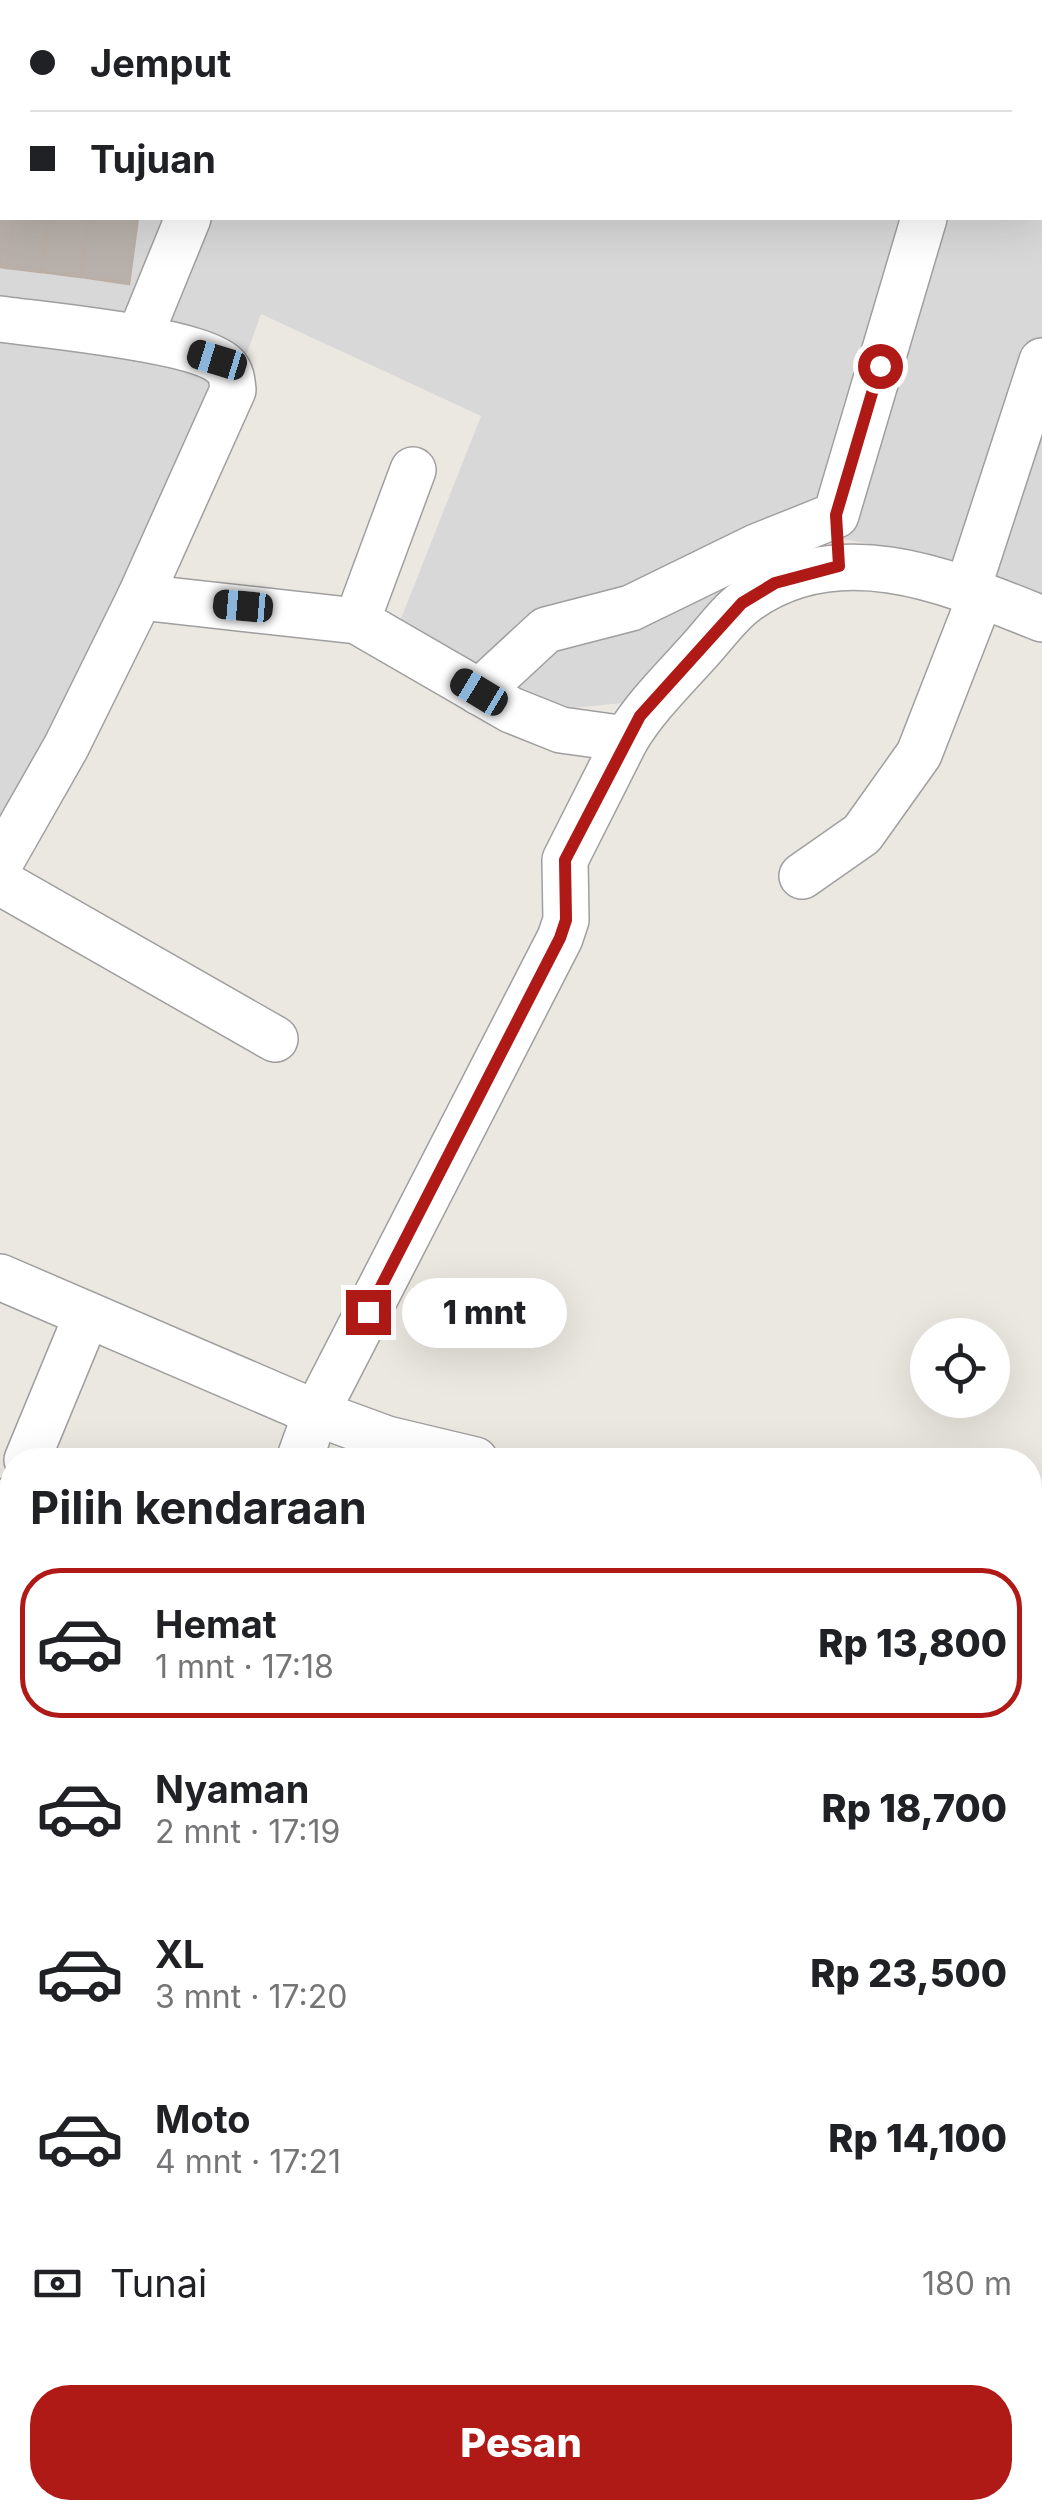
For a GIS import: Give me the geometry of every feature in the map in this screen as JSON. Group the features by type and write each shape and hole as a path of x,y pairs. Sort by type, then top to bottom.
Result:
{"street":[{"path":"139,338 187,220"},
{"path":"839,566 836,515 923,220"},
{"path":"0,319 139,338 217,360 230,374 233,390 140,597 66,747 0,863"},
{"path":"802,876 862,834 919,754 974,593 1042,361"},
{"path":"356,621 412,470"},
{"path":"479,692 546,630 631,608 756,547 836,515"},
{"path":"303,1448 316,1413 560,938 566,920 565,860 640,716 742,603 775,583 839,566 920,576 1042,619"},
{"path":"140,597 356,621 479,692 561,730 626,739"},
{"path":"0,882 275,1039"},
{"path":"0,1277 316,1413 427,1448"},
{"path":"33,1448 88,1315"}],"shaded area":[{"path":"0,220 1042,220 1042,603 937,556 837,538 727,589 633,702 553,710 395,634 481,416 261,314 199,488 0,835"}],"building":[{"path":"0,220 14,220 7,268 0,267"},
{"path":"14,220 49,220 41,272 7,268"},
{"path":"49,220 88,220 81,277 41,272"},
{"path":"88,220 138,220 129,284 81,277"}],"route":[{"path":"368,1312 560,938 567,905 565,860 640,716 742,603 775,583 815,569 839,566 836,515 880,366"}]}
